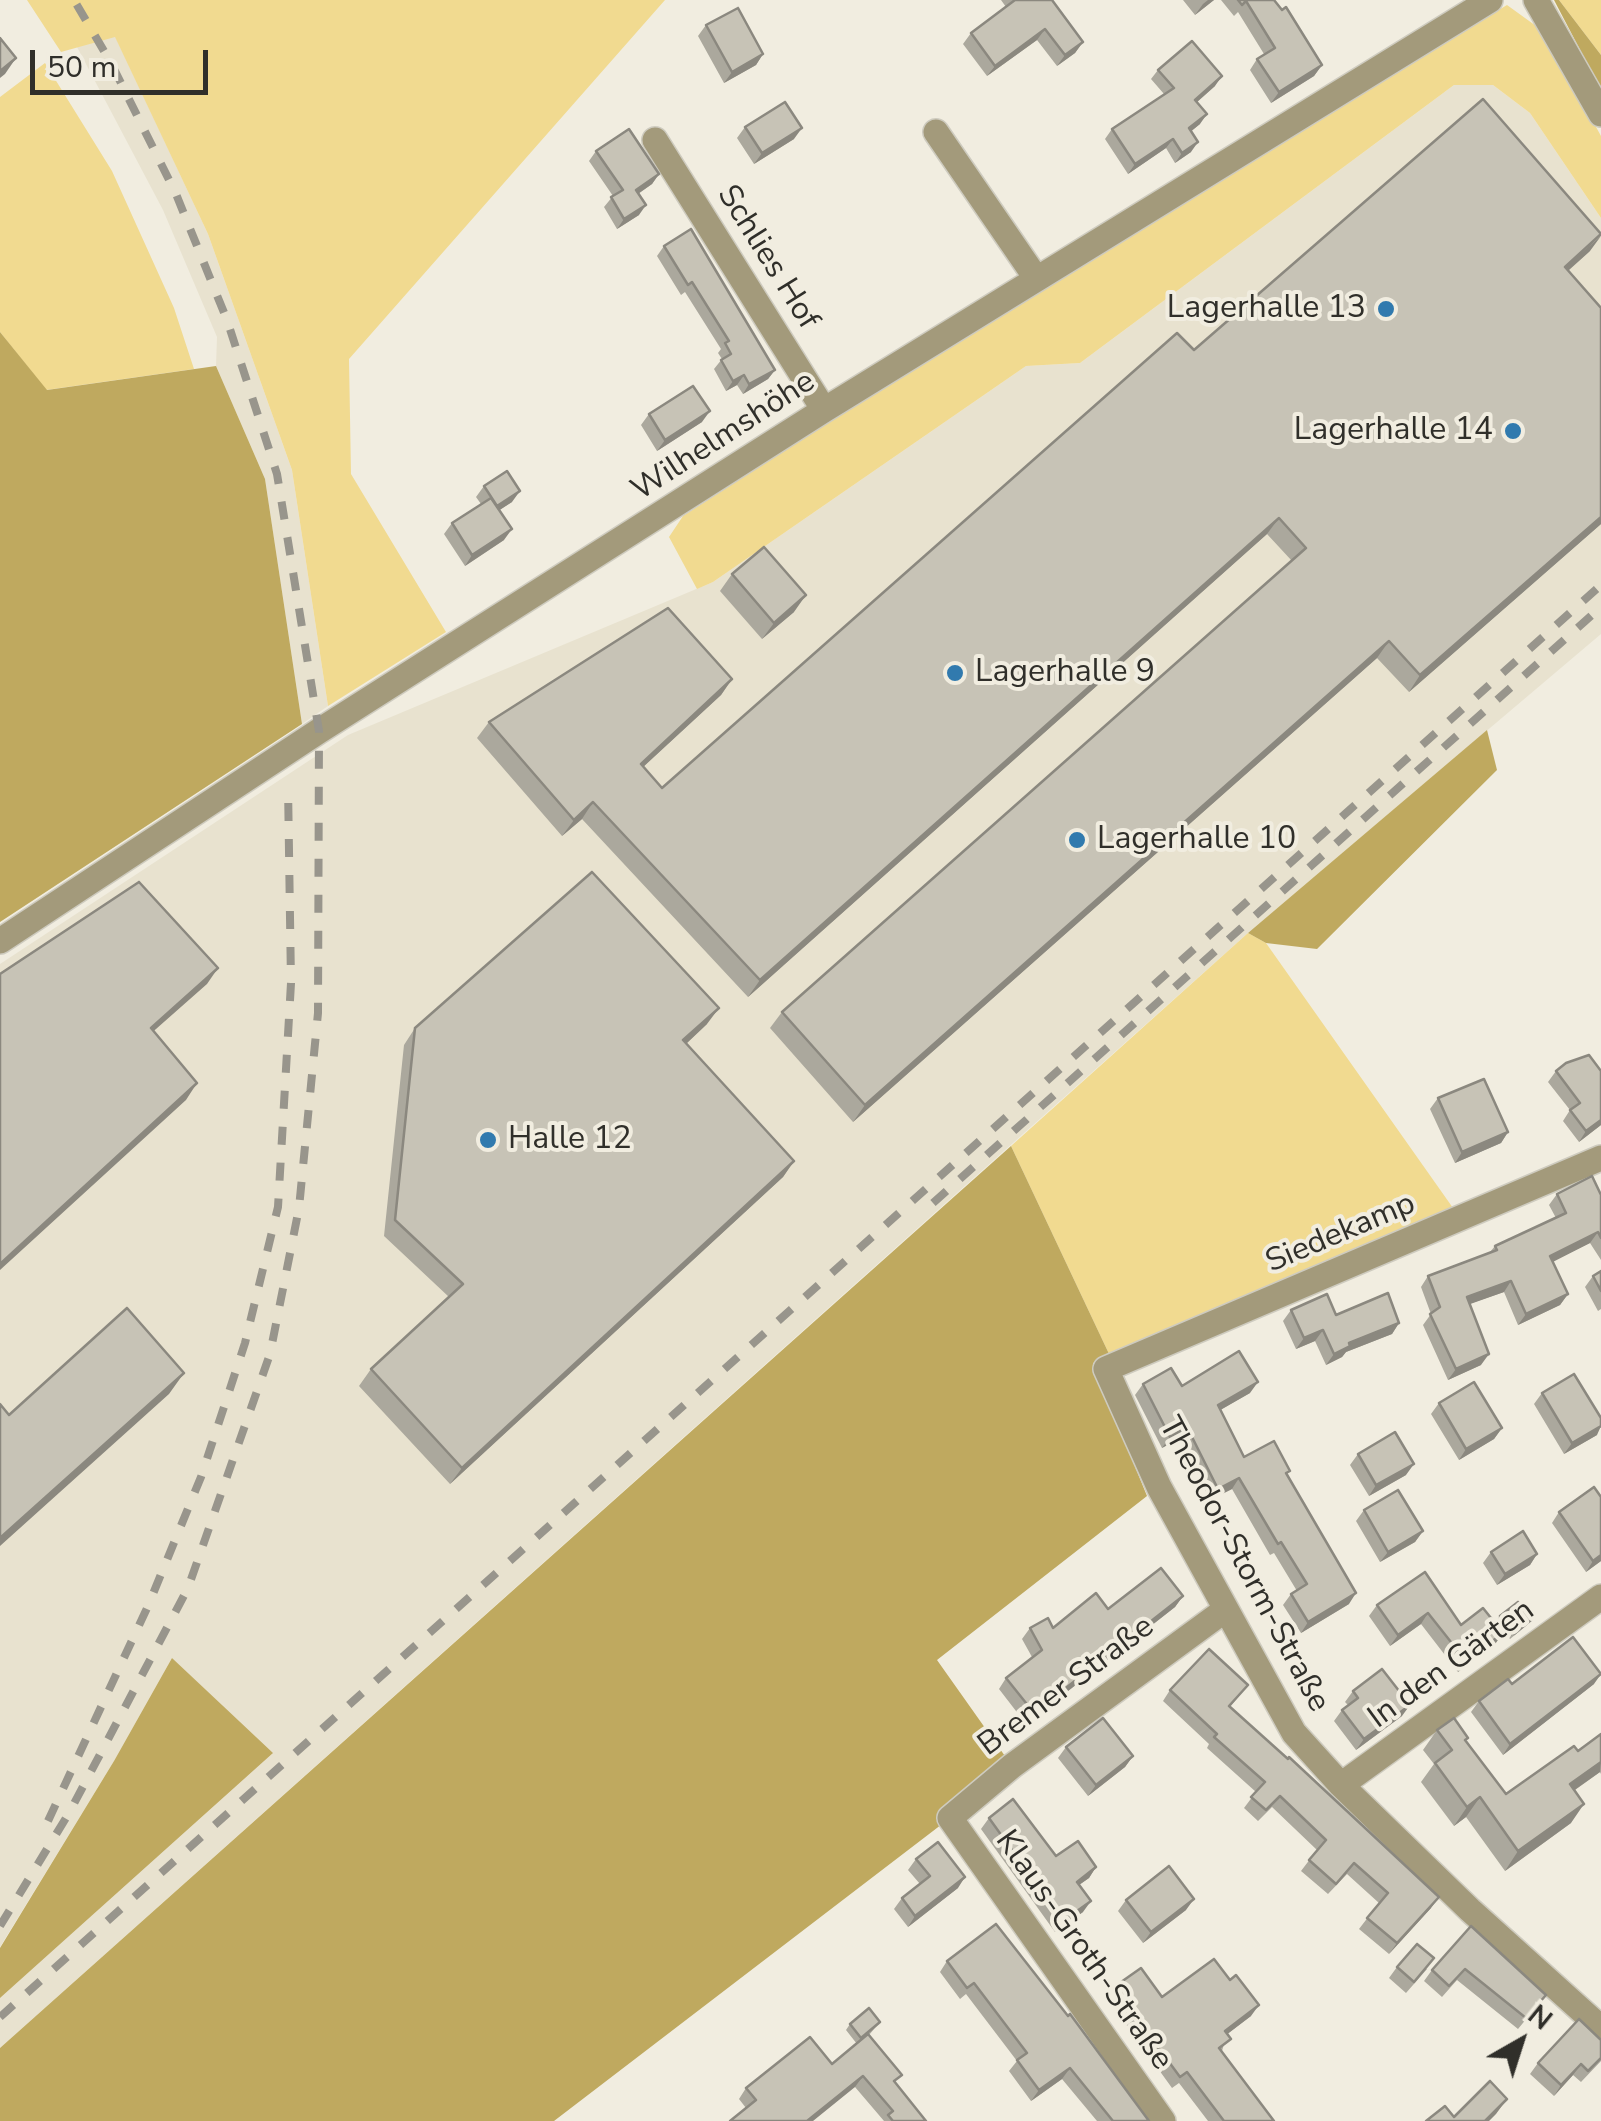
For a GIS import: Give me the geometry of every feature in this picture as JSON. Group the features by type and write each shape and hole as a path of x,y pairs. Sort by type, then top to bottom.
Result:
{"street":[{"name":"Wilhelmshöhe","path":"0,941 824,410 1490,0"},
{"path":"1536,0 1601,114"},
{"path":"936,132 1036,278"},
{"name":"Schlies Hof","path":"655,140 824,410"},
{"name":"Siedekamp","path":"1106,1369 1599,1163"},
{"name":"Theodor-Storm-Straße","path":"1106,1369 1159,1487 1294,1733 1341,1785 1470,1910 1601,2028"},
{"name":"In den Gärten","path":"1341,1785 1601,1597"},
{"name":"Bremer Straße","path":"950,1818 1012,1766 1225,1610"},
{"name":"Klaus-Groth-Straße","path":"950,1818 1132,2081 1164,2121"}],"shaded area":[{"path":"27,0 665,0 349,359 351,474 446,632 328,706 292,470 208,234 115,37 61,52"},
{"path":"1554,0 1559,0 1601,55 1601,90"},
{"path":"1559,0 1601,0 1601,55"},
{"path":"1507,5 1543,31 1601,136 1601,218 1530,113 1493,85 1454,85 1080,363 1026,366 713,582 697,589 669,537 683,516 1045,283"},
{"path":"115,36 208,234 292,470 328,706 302,724 265,479 216,366 217,337 163,210 77,47"},
{"path":"45,63 112,171 174,308 194,369 46,390 0,332 0,97"},
{"path":"1454,85 1493,85 1530,113 1601,218 1601,634 1248,933 0,2048 0,1998 272,1754 172,1658 0,1947 0,964 348,735 713,582 1026,366 1080,363"},
{"path":"0,332 47,390 216,366 265,479 302,724 0,922"},
{"path":"1487,730 1497,770 1317,949 1266,943 1248,933"},
{"path":"1248,933 1266,943 1453,1208 1110,1356 1011,1146"},
{"path":"1011,1146 1110,1356 1093,1363 1147,1496 937,1660 1012,1766 950,1818 554,2121 0,2121 0,2048"},
{"path":"172,1658 273,1753 0,1998 0,1948"}],"building":[{"path":"1015,0 1052,0 1083,42 1065,55 1045,29 995,66 971,33"},
{"path":"1238,0 1274,0 1282,10 1286,7 1322,65 1279,92 1257,59 1275,48 1246,1 1242,5"},
{"path":"738,8 763,54 732,72 706,25"},
{"path":"0,38 16,58 0,71"},
{"path":"1192,41 1222,76 1195,100 1207,114 1189,128 1198,142 1182,153 1173,139 1135,164 1112,129 1174,88 1158,70"},
{"path":"1483,99 1601,234 1565,267 1601,308 1601,517 1420,675 1389,641 865,1105 782,1012 1306,548 1279,518 760,980 593,802 574,820 489,722 668,608 732,679 641,764 662,788 1177,333 1194,350"},
{"path":"785,102 802,128 762,153 745,127"},
{"path":"629,129 659,174 636,190 646,205 624,219 611,197 623,190 596,151"},
{"path":"691,229 775,370 749,384 744,375 733,381 721,360 731,354 725,343 729,341 664,246"},
{"path":"693,386 710,411 665,440 649,414"},
{"path":"507,471 520,491 497,506 484,486"},
{"path":"491,498 512,529 472,555 452,523"},
{"path":"764,547 806,595 774,623 732,574"},
{"path":"592,872 719,1008 683,1040 794,1161 462,1468 371,1369 463,1284 395,1220 415,1028"},
{"path":"139,882 218,968 151,1028 197,1083 0,1264 0,974"},
{"path":"1589,1055 1601,1071 1601,1120 1586,1131 1570,1110 1580,1103 1556,1071"},
{"path":"1484,1079 1508,1132 1462,1152 1438,1098"},
{"path":"1592,1176 1601,1195 1601,1238 1598,1232 1550,1256 1568,1294 1526,1314 1511,1281 1467,1297 1489,1354 1456,1369 1430,1314 1440,1307 1428,1276 1497,1250 1495,1246 1566,1213 1557,1194"},
{"path":"1601,1271 1601,1291 1593,1276"},
{"path":"1388,1293 1399,1323 1349,1343 1350,1346 1334,1354 1323,1330 1304,1338 1291,1310 1327,1294 1336,1315"},
{"path":"127,1308 184,1373 0,1538 0,1404 9,1415"},
{"path":"1239,1351 1258,1382 1218,1405 1244,1457 1274,1441 1290,1471 1286,1473 1356,1593 1308,1622 1291,1594 1307,1584 1239,1478 1218,1489 1187,1427 1170,1437 1143,1384 1171,1368 1182,1386"},
{"path":"1574,1374 1601,1418 1601,1426 1572,1443 1542,1393"},
{"path":"1474,1382 1502,1428 1466,1449 1439,1403"},
{"path":"1395,1432 1414,1464 1376,1485 1358,1454"},
{"path":"1594,1487 1601,1497 1601,1555 1593,1561 1559,1512"},
{"path":"1398,1490 1423,1531 1388,1552 1364,1510"},
{"path":"1523,1531 1537,1554 1505,1574 1491,1552"},
{"path":"1161,1568 1183,1596 1034,1713 1006,1678 1042,1650 1030,1628 1048,1618 1053,1628 1096,1593 1108,1609"},
{"path":"1425,1572 1461,1625 1483,1608 1503,1633 1466,1661 1428,1613 1398,1635 1377,1605"},
{"path":"1518,1602 1531,1620 1514,1634 1500,1616"},
{"path":"1573,1637 1601,1674 1510,1744 1479,1701 1508,1679 1512,1684"},
{"path":"1209,1649 1248,1685 1229,1706 1439,1897 1397,1943 1367,1918 1388,1893 1354,1863 1336,1884 1309,1860 1326,1840 1280,1796 1266,1810 1251,1797 1265,1782 1214,1737 1217,1734 1170,1690"},
{"path":"1382,1669 1410,1705 1364,1739 1342,1710 1358,1698 1353,1691"},
{"path":"1103,1718 1133,1756 1096,1785 1066,1747"},
{"path":"1454,1718 1468,1738 1465,1740 1506,1794 1574,1746 1578,1751 1601,1734 1601,1762 1570,1784 1584,1804 1518,1851 1480,1797 1467,1807 1435,1763 1452,1750 1437,1730"},
{"path":"1013,1799 1056,1856 1078,1841 1096,1867 1077,1882 1091,1901 1063,1921 989,1818"},
{"path":"938,1842 965,1877 915,1916 902,1898 930,1876 916,1859"},
{"path":"1169,1866 1194,1899 1151,1932 1126,1900"},
{"path":"996,1924 1070,2014 1149,2121 1113,2121 1070,2068 1039,2090 1017,2060 1027,2053 974,1983 967,1988 947,1961"},
{"path":"1471,1926 1546,1995 1526,2018 1465,1969 1449,1986 1432,1970"},
{"path":"1417,1944 1434,1958 1414,1982 1397,1967"},
{"path":"1214,1959 1230,1980 1236,1975 1259,2005 1225,2031 1231,2039 1219,2048 1274,2121 1224,2121 1187,2072 1180,2077 1114,1987 1141,1968 1162,1997"},
{"path":"869,2008 880,2022 861,2038 850,2024"},
{"path":"1579,2019 1601,2040 1601,2058 1588,2071 1581,2064 1561,2085 1538,2063"},
{"path":"868,2034 902,2075 894,2081 926,2121 893,2121 888,2115 893,2111 863,2076 807,2121 730,2121 756,2100 746,2088 810,2037 832,2064"},
{"path":"1490,2081 1507,2099 1485,2121 1426,2121 1445,2106 1454,2117"}],"railway":[{"path":"0,1926 69,1813 188,1588 270,1354 299,1208 318,1013 319,731 277,474 227,320 176,194 111,63 74,0"},
{"path":"0,2017 1601,585"},
{"path":"933,1203 1601,607"},
{"path":"48,1821 148,1606 201,1477 245,1343 278,1207 291,983 288,785"}],"place":[{"name":"Lagerhalle 13","path":"1386,309"},
{"name":"Lagerhalle 14","path":"1513,431"},
{"name":"Lagerhalle 9","path":"955,673"},
{"name":"Lagerhalle 10","path":"1077,840"},
{"name":"Halle 12","path":"488,1140"}]}
